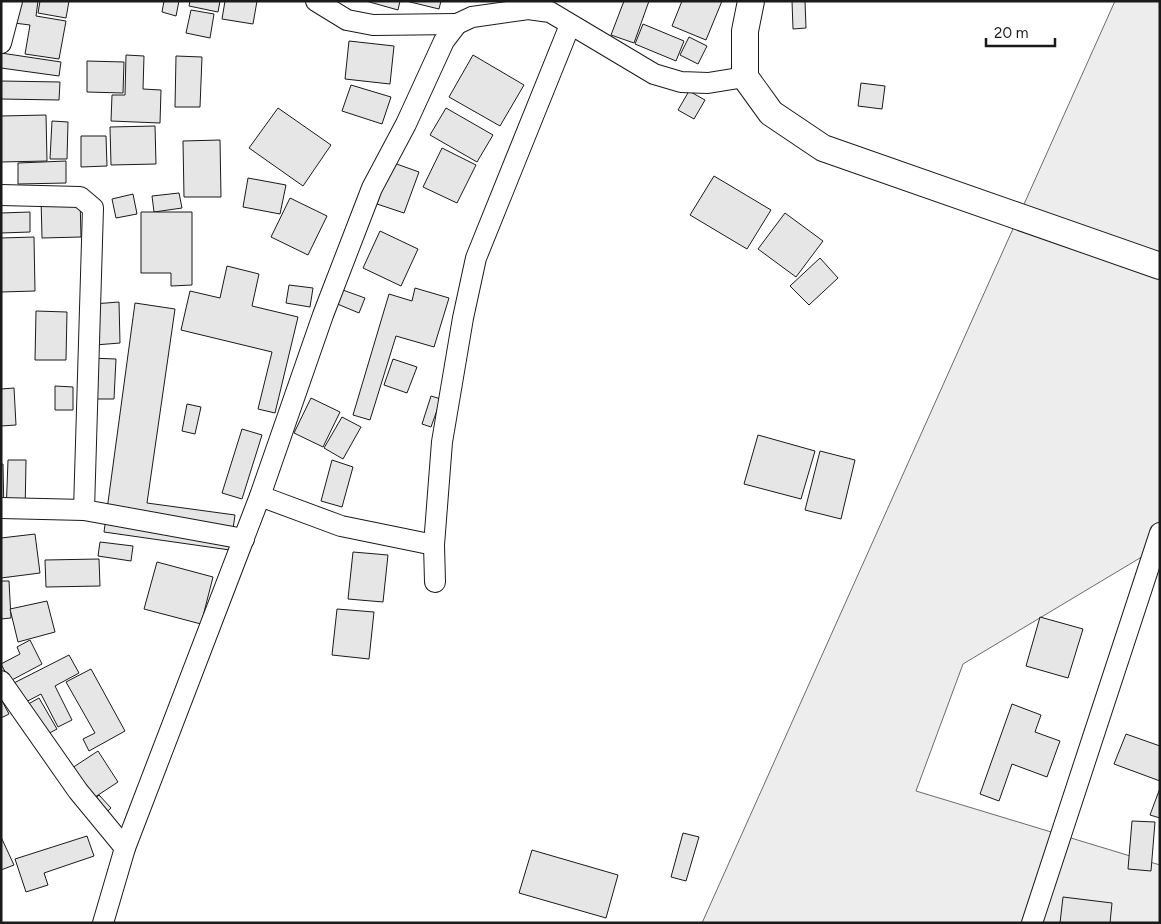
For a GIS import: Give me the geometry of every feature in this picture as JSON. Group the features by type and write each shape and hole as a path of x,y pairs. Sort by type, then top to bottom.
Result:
{"street":[{"path":"1,43 12,1"},
{"path":"316,1 346,20 373,25 456,24 472,17 528,9 550,12 654,74 681,82 708,83 745,77"},
{"path":"752,1 745,31 745,77 771,113 823,148 1160,266"},
{"path":"103,923 125,848 260,496 323,315 372,188 406,124 444,41 456,24"},
{"path":"435,582 434,545 442,442 463,318 476,258 570,25"},
{"path":"1,195 80,198 93,208 84,510"},
{"path":"260,496 341,526 434,545"},
{"path":"1,508 84,510 244,538"},
{"path":"1032,923 1160,533"},
{"path":"1,682 78,791 125,848"}],"shaded area":[{"path":"1115,1 1160,1 1160,546 963,664 916,791 1160,865 1160,923 702,923"}],"building":[{"path":"9,1 38,1 36,16 66,21 59,59 25,54 30,25 6,22"},
{"path":"40,1 69,1 66,18 38,13"},
{"path":"164,1 179,1 176,16 162,12"},
{"path":"190,1 220,1 218,12 189,6"},
{"path":"225,1 257,1 253,24 222,19"},
{"path":"366,1 400,1 398,10"},
{"path":"406,1 441,1 439,9"},
{"path":"624,1 649,1 634,43 611,35"},
{"path":"682,1 722,1 706,40 672,26"},
{"path":"792,1 805,1 806,28 793,29"},
{"path":"191,10 214,14 210,38 186,33"},
{"path":"643,24 684,41 676,61 635,44"},
{"path":"689,37 707,46 698,64 680,55"},
{"path":"349,41 394,46 390,84 345,79"},
{"path":"1,53 61,62 59,76 1,68"},
{"path":"126,55 144,56 143,89 161,90 160,123 111,121 112,95 125,95"},
{"path":"473,55 524,85 500,126 449,97"},
{"path":"176,56 202,57 200,107 175,107"},
{"path":"87,61 124,62 123,93 87,92"},
{"path":"1,81 60,82 59,100 1,99"},
{"path":"861,83 885,86 882,109 858,106"},
{"path":"351,85 391,97 382,124 342,111"},
{"path":"689,91 705,100 694,119 678,110"},
{"path":"278,108 331,145 303,186 249,148"},
{"path":"446,108 493,135 477,162 430,135"},
{"path":"46,115 47,161 1,162 1,116"},
{"path":"52,121 68,122 67,159 50,159"},
{"path":"155,126 156,164 111,165 110,127"},
{"path":"81,136 106,136 107,166 81,167"},
{"path":"220,140 221,197 184,197 183,141"},
{"path":"442,148 476,165 457,203 423,187"},
{"path":"66,161 66,183 18,184 18,163"},
{"path":"391,162 419,172 404,213 377,204"},
{"path":"714,176 771,210 747,249 690,215"},
{"path":"248,178 286,185 280,214 243,207"},
{"path":"179,193 182,208 154,212 152,196"},
{"path":"133,194 137,214 116,218 112,199"},
{"path":"80,197 81,237 42,238 41,198"},
{"path":"290,198 327,216 308,255 271,237"},
{"path":"30,212 30,232 1,233 1,213"},
{"path":"141,212 192,212 192,285 171,286 171,273 141,273"},
{"path":"785,213 823,241 796,277 758,249"},
{"path":"380,231 418,249 401,286 363,268"},
{"path":"34,237 35,291 1,292 1,238"},
{"path":"820,258 838,278 809,305 790,286"},
{"path":"227,266 259,274 252,306 298,317 275,413 258,409 272,352 181,330 190,291 220,298"},
{"path":"289,285 313,288 310,307 286,303"},
{"path":"415,288 449,298 434,347 396,336 370,420 353,415 389,294 412,301"},
{"path":"340,289 365,298 359,313 335,303"},
{"path":"119,302 120,343 95,345 93,304"},
{"path":"135,303 175,309 147,503 235,515 230,550 104,532"},
{"path":"36,311 67,312 66,360 35,360"},
{"path":"90,358 116,359 114,399 89,399"},
{"path":"393,359 417,367 407,393 384,385"},
{"path":"55,386 73,387 73,410 55,410"},
{"path":"14,388 16,425 1,426 1,389"},
{"path":"431,396 441,399 431,427 422,424"},
{"path":"311,398 340,412 323,447 294,433"},
{"path":"187,404 201,407 195,434 182,431"},
{"path":"342,417 361,427 343,459 324,448"},
{"path":"242,429 262,435 242,499 222,493"},
{"path":"758,435 815,451 801,499 744,484"},
{"path":"820,451 855,460 841,519 805,510"},
{"path":"8,460 26,460 25,515 6,514"},
{"path":"332,460 353,467 342,507 321,501"},
{"path":"1,464 3,464 4,514 1,514"},
{"path":"35,534 40,573 1,578 1,538"},
{"path":"100,542 133,546 131,561 98,556"},
{"path":"353,552 388,555 383,602 348,599"},
{"path":"99,559 100,586 46,587 45,560"},
{"path":"157,562 213,577 201,624 144,609"},
{"path":"1,581 9,581 11,618 1,619"},
{"path":"47,601 55,632 18,642 10,609"},
{"path":"337,609 374,612 369,659 332,655"},
{"path":"1040,617 1083,629 1068,678 1026,666"},
{"path":"30,640 42,664 10,681 1,664 20,654 17,647"},
{"path":"69,655 79,673 55,686 72,720 58,727 41,694 20,705 10,685"},
{"path":"91,669 125,731 89,751 83,739 95,733 66,682"},
{"path":"39,698 57,729 40,738 23,707"},
{"path":"1,699 9,714 1,718"},
{"path":"1012,704 1041,715 1035,732 1060,741 1047,777 1012,764 999,801 980,794"},
{"path":"1126,734 1160,746 1160,781 1114,764"},
{"path":"98,751 118,782 89,801 69,770"},
{"path":"1160,788 1160,818 1150,815"},
{"path":"99,795 111,808 96,822 84,810"},
{"path":"1132,821 1155,822 1151,871 1128,869"},
{"path":"683,833 699,837 686,881 671,877"},
{"path":"87,836 94,856 44,873 48,885 26,892 15,859"},
{"path":"1,837 14,865 1,870"},
{"path":"532,850 618,875 606,918 519,893"},
{"path":"1063,897 1112,903 1110,923 1060,923"}]}
